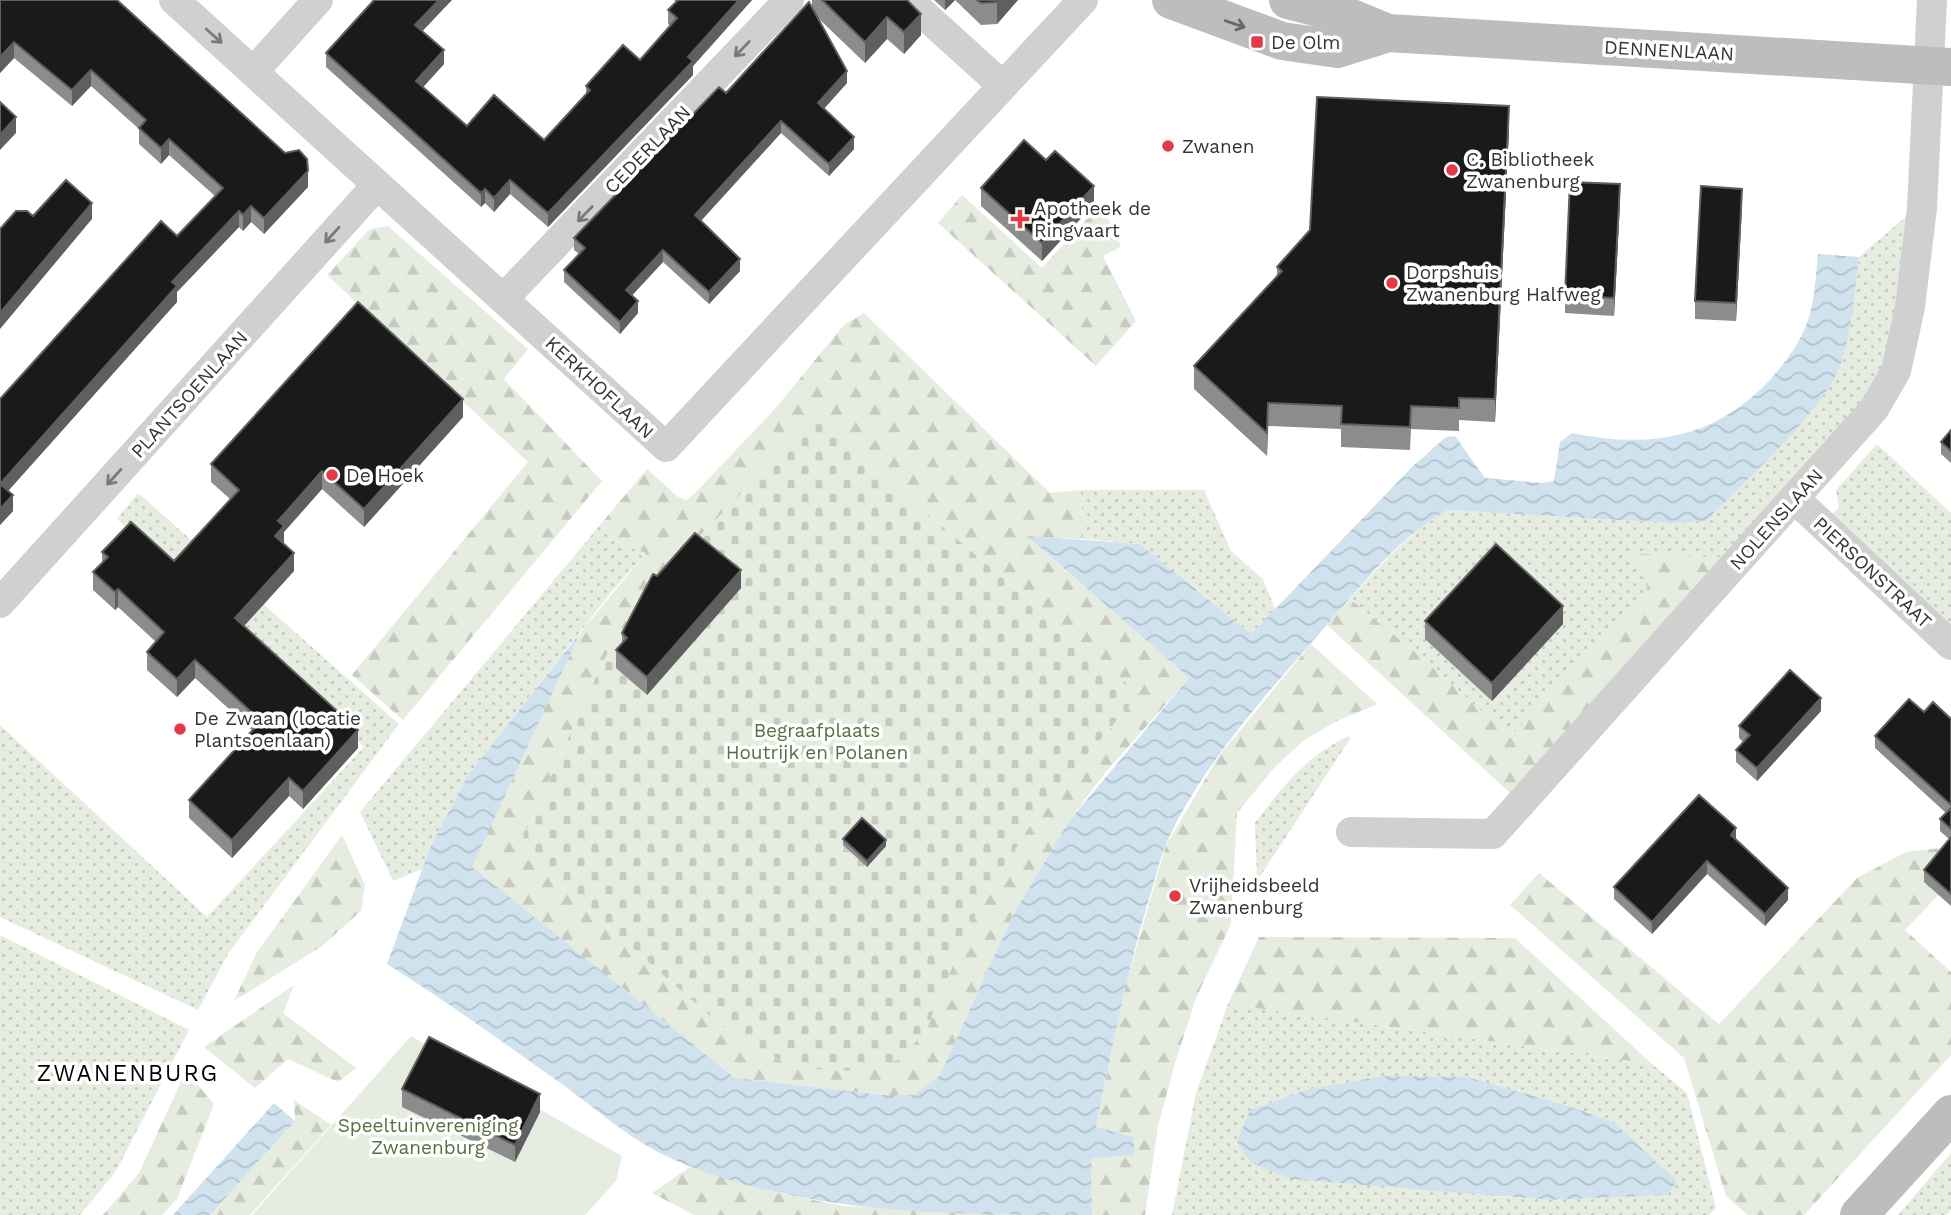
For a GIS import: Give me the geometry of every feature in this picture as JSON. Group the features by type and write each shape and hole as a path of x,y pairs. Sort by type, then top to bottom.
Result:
{"main road":[{"name":"DENNENLAAN","path":"1171,0 1282,40 1337,49 1388,33"},
{"name":"DENNENLAAN","path":"1288,0 1342,14 1388,33 1941,66"},
{"path":"1858,1215 1951,1114"}],"street":[{"name":"KERKHOFLAAN","path":"174,0 666,447 1083,0"},
{"path":"253,72 318,0"},
{"name":"CEDERLAAN","path":"505,298 789,0"},
{"path":"908,0 1003,86"},
{"name":"NOLENSLAAN","path":"1351,832 1493,834 1874,409 1896,370 1910,307 1941,66 1932,0"},
{"name":"PLANTSOENLAAN","path":"0,603 377,185"},
{"name":"PIERSONSTRAAT","path":"1795,499 1951,645"}],"green space":[{"path":"962,195 1042,268 1096,209 1109,220 1121,247 1103,256 1136,321 1096,366 938,223"},
{"path":"1909,214 1900,287 1890,336 1876,383 1866,405 1729,558 1627,554 1640,567 1645,577 1645,595 1510,737 1426,661 1350,599 1407,539 1448,510 1671,523 1854,295 1859,257"},
{"path":"388,226 528,349 504,379 602,481 403,720 352,675 528,462 327,275 370,229"},
{"path":"864,313 1050,493 1081,490 1083,539 1028,537 1189,678 1105,773 1069,821 1013,915 940,1075 914,1095 883,1095 735,1078 471,867 580,633 646,553 618,543 600,525 647,469 678,497 686,500 694,494 774,410 844,325","holes":["815,418 1139,694 1035,817 969,926 925,1033 793,1068 723,1027 518,849 602,664 634,604"]},
{"name":"Begraafplaats Houtrijk en Polanen","path":"815,418 1139,694 1035,817 969,926 925,1033 898,1060 857,1071 793,1068 723,1027 518,849 602,664 634,604"},
{"path":"1877,444 1951,513 1951,626 1831,515 1839,508 1836,490"},
{"path":"1081,490 1204,490 1231,551 1263,579 1275,609 1251,634 1140,544 1083,539"},
{"path":"138,493 399,724 228,954 198,1010 0,917 0,725 207,917 364,747 117,519"},
{"path":"600,525 618,543 647,552 612,591 468,775 422,869 393,881 360,812"},
{"path":"1626,553 1729,558 1510,793 1327,625 1350,599 1426,661 1510,737 1645,595 1645,577"},
{"path":"1311,644 1377,704 1335,722 1303,741 1274,768 1237,813 1231,924 1196,998 1175,1063 1158,1126 1145,1215 1092,1215 1091,1158 1134,1154 1134,1137 1096,1127 1125,987 1166,845 1219,756"},
{"path":"1349,736 1350,739 1257,881 1255,823 1296,773 1320,753"},
{"path":"342,835 365,885 361,911 322,946 234,1001 256,954"},
{"path":"1951,847 1951,882 1905,930 1951,972 1951,1055 1804,1215 1748,1215 1726,1196 1684,1058 1510,905 1539,873 1719,1024 1857,878 1906,852"},
{"path":"0,935 189,1030 116,1171 80,1215 0,1215"},
{"path":"1259,937 1515,938 1652,1064 1228,1004"},
{"path":"294,985 283,1013 356,1068 338,1082 288,1059 255,1088 204,1047"},
{"path":"1228,1004 1652,1064 1687,1093 1716,1208 1709,1215 1172,1215 1196,1093","holes":["1677,1181 1667,1195 1551,1200 1495,1196"]},
{"name":"Speeltuinvereniging Zwanenburg","path":"411,1036 622,1156 616,1181 585,1215 252,1215"},
{"path":"186,1071 214,1104 177,1199 162,1215 103,1215 139,1173"},
{"path":"294,1100 331,1125 250,1215 210,1215 295,1121"},
{"path":"1951,1153 1951,1210 1946,1215 1898,1215"},
{"path":"690,1167 777,1193 844,1206 1014,1215 694,1215 652,1193"}],"water":[{"path":"1818,254 1859,257 1845,351 1835,377 1808,415 1775,452 1706,521 1671,523 1448,510 1413,534 1382,562 1238,729 1181,815 1159,864 1126,984 1096,1127 1134,1137 1134,1155 1091,1158 1092,1215 985,1214 875,1208 820,1201 715,1175 666,1156 638,1141 497,1038 387,964 430,848 468,775 580,633 472,867 735,1078 883,1095 914,1095 940,1075 1013,915 1069,821 1189,678 1027,536 1140,544 1251,634 1413,466 1446,437 1455,436 1485,478 1542,483 1554,481 1560,442 1572,433 1600,438 1654,439 1679,435 1726,416 1748,401 1769,381 1797,343 1811,309"},
{"path":"1384,1076 1467,1077 1613,1122 1677,1181 1667,1195 1551,1200 1291,1179 1251,1163 1237,1142 1250,1110 1309,1089"},
{"path":"274,1103 295,1121 210,1215 173,1215"}],"building":[{"path":"0,0 117,0 285,153 299,150 307,159 308,171 264,218 251,206 243,215 239,211 172,282 177,286 0,484 0,399 161,221 177,236 223,188 169,139 161,148 139,128 146,120 91,70 72,90 14,42 0,57"},
{"path":"374,0 439,0 415,25 444,50 416,81 467,126 494,95 544,140 590,90 586,86 623,45 640,60 677,18 668,10 678,0 739,0 688,57 693,61 548,213 510,180 494,198 485,189 481,193 326,53"},
{"path":"822,0 907,0 921,14 904,32 887,17 865,42"},
{"path":"977,0 999,0 981,3"},
{"path":"809,2 847,71 818,103 854,137 829,164 781,121 695,215 740,259 709,292 663,250 626,290 638,301 620,322 564,270 585,248 574,238 719,87 726,93"},
{"name":"Dorpshuis Zwanenburg Halfweg","path":"1317,97 1509,106 1495,399 1459,398 1459,408 1411,406 1410,427 1341,424 1342,406 1268,403 1267,433 1194,366 1282,271 1277,267 1310,230"},
{"path":"0,102 16,117 0,135"},
{"path":"1024,140 1046,160 1055,151 1094,186 1042,243 981,188"},
{"path":"66,180 92,203 0,313 0,229 16,211 27,211 33,216"},
{"path":"1570,182 1620,184 1614,298 1565,295"},
{"path":"1701,186 1742,189 1736,303 1695,301"},
{"path":"358,302 463,399 364,509 322,471 278,521 284,526 275,536 294,553 235,618 358,730 303,791 289,778 232,840 189,800 261,721 195,660 177,679 147,652 164,632 118,589 115,592 93,572 108,557 102,552 131,522 174,561 239,490 211,464"},
{"path":"1951,430 1951,451 1941,442"},
{"path":"0,484 13,495 0,509"},
{"path":"695,533 741,570 647,677 616,650 627,638 622,633 653,574 657,576"},
{"path":"1496,544 1563,606 1492,683 1425,621"},
{"path":"1790,670 1821,698 1757,768 1736,750 1750,735 1739,726"},
{"path":"1909,699 1924,712 1933,702 1951,719 1951,805 1875,736"},
{"path":"1699,795 1736,828 1731,835 1788,888 1765,914 1707,861 1652,922 1614,887"},
{"path":"1951,808 1951,829 1940,819"},
{"path":"862,818 886,840 867,861 843,839"},
{"path":"1951,837 1951,894 1924,870"},
{"path":"429,1037 540,1094 515,1145 402,1089"}],"place":[{"name":"De Olm","path":"1257,42"},
{"name":"Zwanen","path":"1168,146"},
{"name":"C. Bibliotheek Zwanenburg","path":"1452,170"},
{"name":"Apotheek de Ringvaart","path":"1020,219"},
{"name":"Dorpshuis Zwanenburg Halfweg","path":"1392,283"},
{"name":"De Hoek","path":"332,475"},
{"name":"De Zwaan (locatie Plantsoenlaan)","path":"180,729"},
{"name":"Vrijheidsbeeld Zwanenburg","path":"1175,896"}],"district":[{"name":"ZWANENBURG","path":"128,1073"}]}
